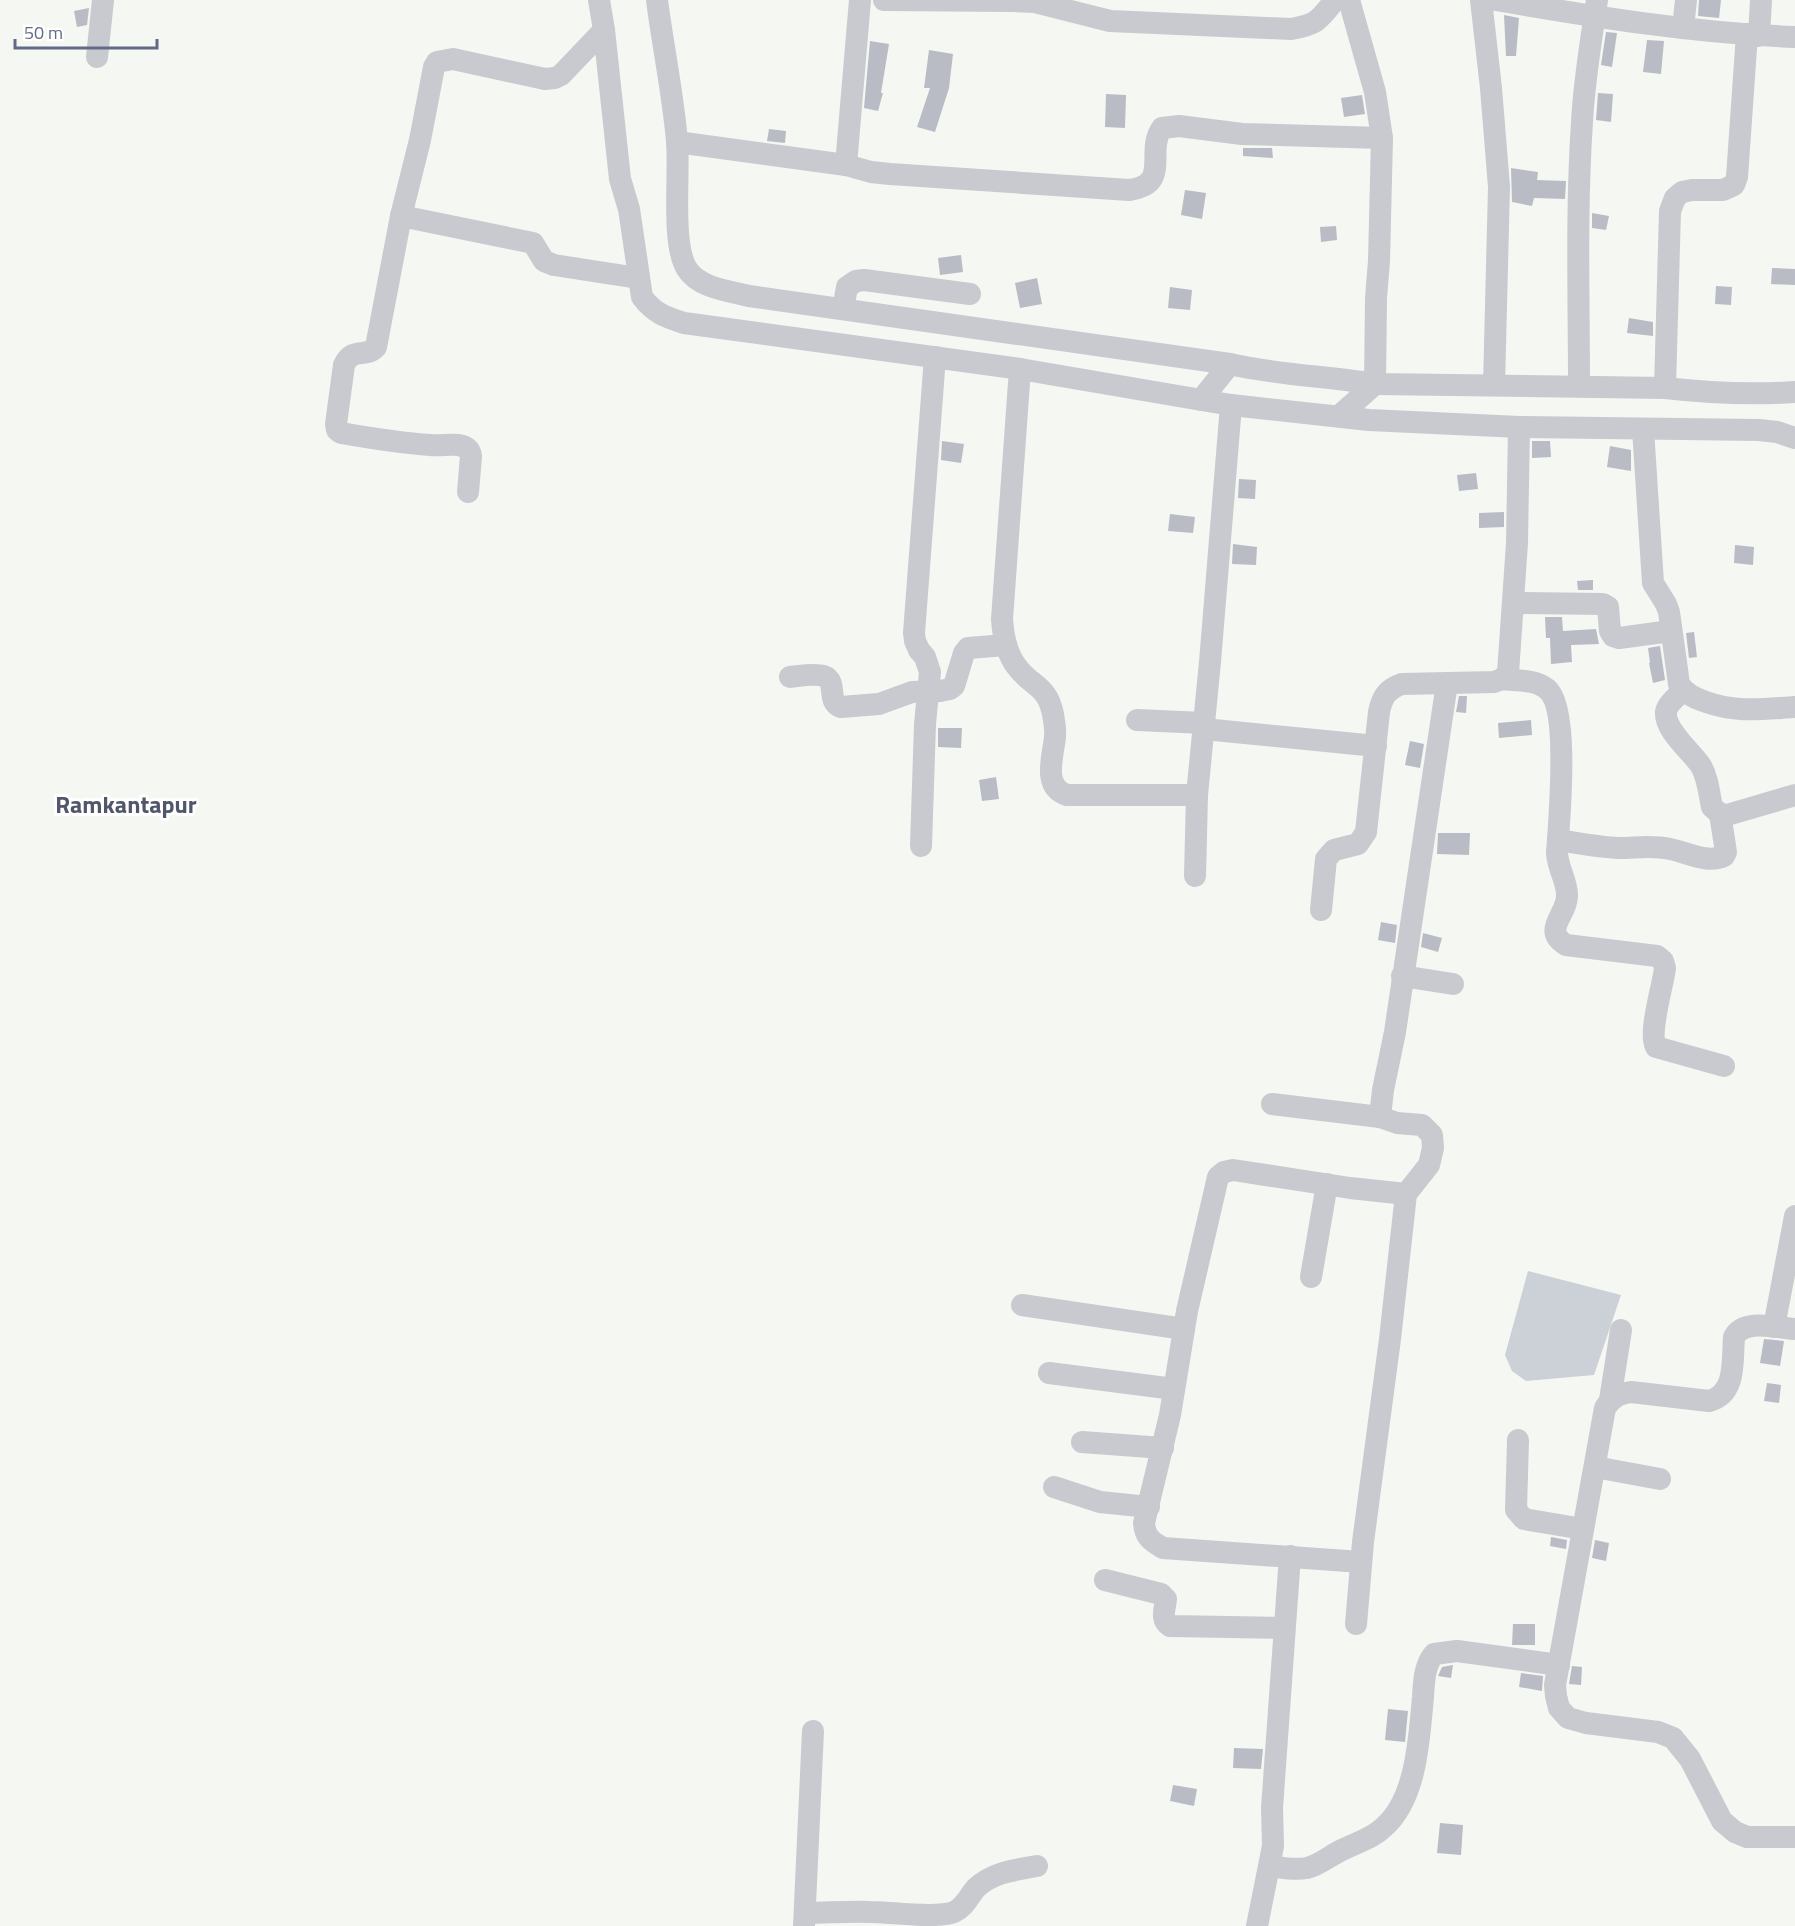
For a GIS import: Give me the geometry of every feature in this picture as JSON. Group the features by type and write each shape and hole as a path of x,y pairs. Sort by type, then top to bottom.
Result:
{"street":[{"path":"97,57 103,0"},
{"path":"599,0 620,179 629,208 642,297 651,308 668,318 684,323 1020,369 1231,405 1409,423 1759,430 1777,432 1795,438"},
{"path":"657,0 678,142 678,238 687,269 696,279 713,287 749,296 1254,369 1375,384 1665,388 1753,395 1795,393"},
{"path":"846,165 860,0"},
{"path":"884,0 1035,2 1110,21 1292,29 1308,26 1317,21 1335,0"},
{"path":"1339,416 1375,384 1382,138 1375,92 1349,0"},
{"path":"1481,0 1499,187 1494,385"},
{"path":"1496,0 1596,9 1683,28 1795,37"},
{"path":"1683,28 1686,0"},
{"path":"1665,388 1670,211 1675,198 1682,192 1723,190 1734,185 1737,177 1753,35 1761,0"},
{"path":"1579,386 1578,213 1581,132 1586,67 1596,9"},
{"path":"468,492 471,456 466,447 395,441 341,433 337,430 344,365 352,354 370,352 376,347 401,216 420,140 434,67 438,62 453,59 544,79 555,78 568,69 604,30"},
{"path":"678,142 846,165 871,172 1129,190 1146,186 1155,173 1156,138 1162,128 1179,126 1242,134 1382,138"},
{"path":"401,216 533,243 544,261 555,265 638,278"},
{"path":"843,309 847,288 856,281 864,280 970,294"},
{"path":"921,846 927,692 930,672 915,641 914,633 935,357"},
{"path":"1201,400 1230,364"},
{"path":"1020,369 1002,618 1006,645 1018,669 1044,691 1049,700 1055,734 1050,772 1053,783 1060,793 1067,795 1197,795"},
{"path":"1195,876 1197,795 1231,405"},
{"path":"1321,910 1326,859 1334,850 1358,844 1366,831 1381,700 1392,687 1402,684 1494,682 1502,679 1508,673 1517,543 1519,427"},
{"path":"1643,429 1653,583 1666,604 1679,684 1683,690 1696,698 1735,710 1795,706"},
{"path":"1513,603 1603,604 1608,607 1610,632 1619,638 1671,631"},
{"path":"790,677 822,676 827,678 831,683 833,700 837,706 879,704 912,692 950,689 954,686 964,653 968,648 1006,645"},
{"path":"1502,679 1542,685 1553,695 1557,704 1561,728 1558,863 1568,892 1555,928 1559,941 1566,945 1657,956 1663,961 1665,968 1654,1027 1653,1041 1656,1047 1724,1066"},
{"path":"1380,1117 1447,683"},
{"path":"1683,690 1666,711 1667,722 1700,765 1705,775 1713,807 1720,814 1727,815 1795,795"},
{"path":"1137,720 1376,746"},
{"path":"1558,840 1615,848 1651,846 1669,848 1710,859 1719,859 1724,856 1725,852 1720,814"},
{"path":"1402,976 1453,984"},
{"path":"1272,1104 1380,1117 1397,1123 1422,1125 1432,1135 1433,1148 1429,1165 1406,1194 1361,1562 1356,1624"},
{"path":"1361,1562 1163,1548 1154,1543 1145,1533 1144,1523 1162,1448 1184,1329 1218,1177 1233,1170 1406,1194"},
{"path":"1311,1277 1327,1184"},
{"path":"1610,1400 1620,1394 1632,1392 1709,1401 1725,1394 1730,1383 1734,1337 1737,1330 1746,1326 1784,1328 1795,1216"},
{"path":"1022,1305 1184,1329"},
{"path":"1621,1330 1610,1400 1605,1408 1555,1685 1560,1708 1568,1718 1586,1723 1658,1732 1673,1738 1690,1759 1722,1821 1735,1832 1747,1837 1795,1837"},
{"path":"1049,1373 1174,1389"},
{"path":"1518,1440 1516,1510 1524,1519 1583,1529"},
{"path":"1082,1442 1162,1448"},
{"path":"1595,1467 1660,1479"},
{"path":"1054,1487 1100,1502 1149,1507"},
{"path":"1257,1926 1273,1846 1272,1808 1290,1556"},
{"path":"1105,1580 1161,1593 1166,1599 1164,1619 1170,1626 1284,1628"},
{"path":"1270,1866 1290,1869 1306,1868 1368,1839 1386,1827 1403,1803 1416,1762 1428,1661 1434,1653 1457,1651 1559,1665"},
{"path":"813,1731 805,1920 868,1912 938,1914 954,1912 963,1906 976,1888 992,1877 1037,1866"}],"shaded area":[{"path":"1528,1271 1621,1295 1594,1375 1526,1381 1512,1371 1505,1355"}],"building":[{"path":"1699,0 1721,0 1719,18 1698,16"},
{"path":"89,8 87,25 77,27 74,11"},
{"path":"1504,15 1519,18 1516,56 1506,56"},
{"path":"1606,32 1617,33 1612,67 1601,65"},
{"path":"1647,40 1664,41 1661,74 1643,72"},
{"path":"870,41 889,44 881,93 883,93 878,111 864,108"},
{"path":"929,50 953,54 949,88 935,132 917,127 930,88 924,88"},
{"path":"1598,93 1613,94 1611,122 1596,120"},
{"path":"1106,94 1126,95 1125,128 1105,127"},
{"path":"1362,95 1365,114 1344,117 1341,98"},
{"path":"769,129 786,131 785,143 767,141"},
{"path":"1243,148 1272,148 1273,158 1243,156"},
{"path":"1511,168 1538,172 1537,180 1566,181 1565,199 1534,198 1532,206 1512,202"},
{"path":"1185,190 1206,193 1202,219 1181,215"},
{"path":"1592,213 1609,216 1606,230 1592,228"},
{"path":"1336,226 1337,240 1321,242 1320,227"},
{"path":"961,255 963,272 940,275 938,258"},
{"path":"1772,268 1795,269 1795,285 1771,284"},
{"path":"1037,278 1042,304 1020,308 1015,283"},
{"path":"1716,286 1732,287 1731,305 1715,304"},
{"path":"1170,287 1192,290 1190,310 1168,308"},
{"path":"1629,318 1653,322 1653,336 1627,333"},
{"path":"942,441 964,444 961,463 941,460"},
{"path":"1532,441 1550,441 1551,457 1532,458"},
{"path":"1610,446 1631,450 1631,471 1607,467"},
{"path":"1476,473 1478,489 1459,491 1457,475"},
{"path":"1239,479 1256,480 1255,499 1238,498"},
{"path":"1504,512 1504,527 1479,528 1479,513"},
{"path":"1170,514 1195,517 1193,533 1168,531"},
{"path":"1233,544 1257,547 1256,565 1232,564"},
{"path":"1735,545 1754,547 1753,565 1734,563"},
{"path":"1593,580 1593,590 1578,590 1577,581"},
{"path":"1545,617 1562,617 1563,631 1596,629 1599,644 1571,645 1572,662 1551,664 1550,638 1546,638"},
{"path":"1694,632 1697,657 1689,658 1686,633"},
{"path":"1660,646 1665,680 1653,683 1648,648"},
{"path":"1459,696 1467,696 1466,713 1456,712"},
{"path":"1531,720 1532,735 1499,738 1498,723"},
{"path":"938,728 962,728 961,748 938,747"},
{"path":"1410,741 1424,744 1420,768 1405,765"},
{"path":"996,777 999,799 982,801 979,780"},
{"path":"1438,833 1470,833 1469,855 1437,854"},
{"path":"1381,922 1397,925 1395,943 1378,940"},
{"path":"1423,933 1442,938 1438,952 1421,947"},
{"path":"1764,1339 1784,1341 1780,1366 1760,1363"},
{"path":"1767,1383 1781,1385 1779,1403 1764,1401"},
{"path":"1551,1537 1567,1540 1566,1549 1550,1546"},
{"path":"1595,1540 1609,1543 1606,1561 1592,1558"},
{"path":"1513,1624 1535,1624 1535,1645 1512,1645"},
{"path":"1453,1665 1451,1678 1438,1676 1442,1667"},
{"path":"1572,1666 1582,1667 1581,1685 1569,1684"},
{"path":"1521,1673 1543,1676 1542,1691 1519,1687"},
{"path":"1388,1709 1408,1711 1405,1742 1385,1740"},
{"path":"1234,1748 1263,1749 1261,1769 1233,1768"},
{"path":"1173,1785 1197,1789 1194,1806 1170,1801"},
{"path":"1440,1823 1463,1825 1461,1855 1437,1853"}],"district":[{"name":"Ramkantapur","path":"126,804"}]}
